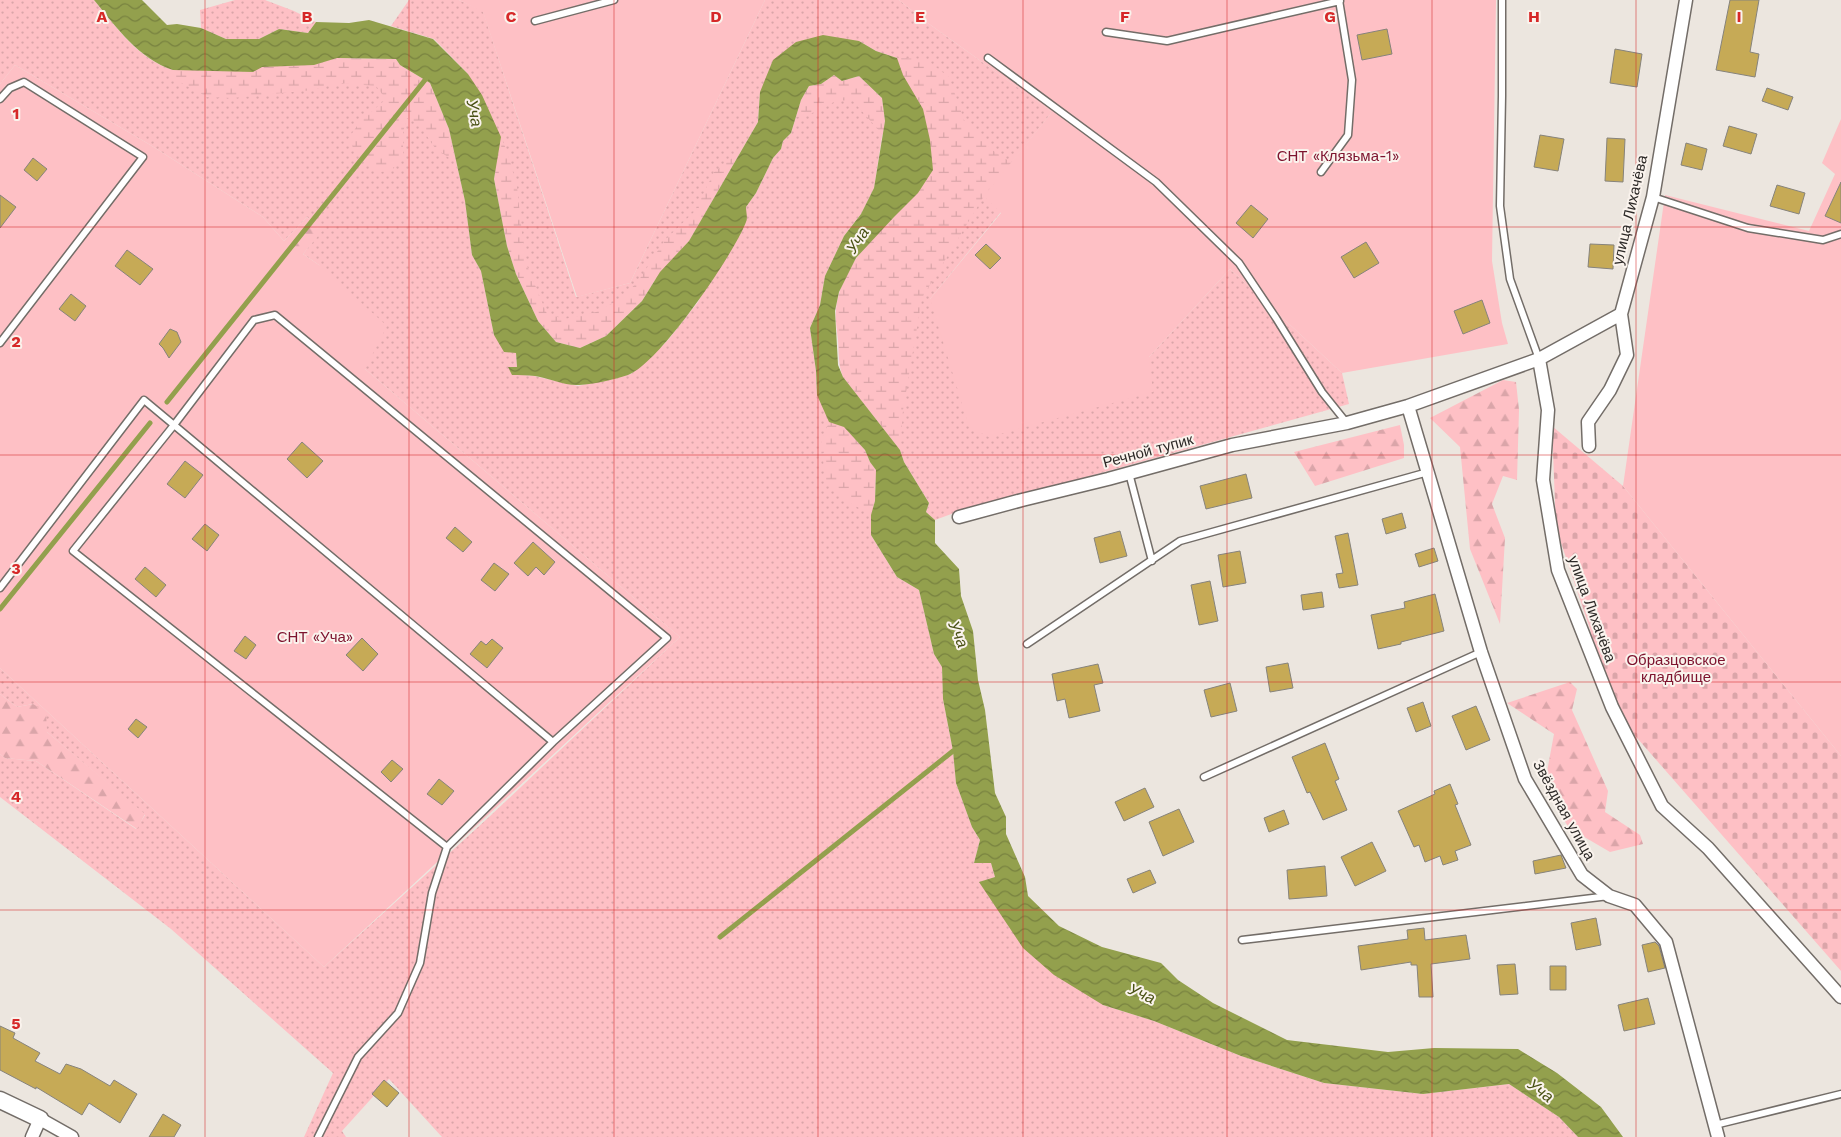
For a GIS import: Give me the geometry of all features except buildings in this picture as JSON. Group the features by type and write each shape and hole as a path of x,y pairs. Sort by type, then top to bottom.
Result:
{"street":[{"name":"улица Лихачёва","path":"1589,446 1588,422 1610,390 1627,355 1621,314 1653,197 1686,0"},
{"name":"Речной тупик","path":"959,517 1232,445 1347,424 1408,406 1539,359 1621,314"},
{"name":"улица Лихачёва","path":"1539,359 1548,410 1542,480 1558,570 1612,707 1662,806 1708,848 1841,997"},
{"name":"Звёздная улица","path":"1408,406 1481,652 1525,779 1582,875 1608,896 1635,905 1666,942 1716,1131"},
{"path":"0,1100 72,1137"},
{"path":"32,1137 40,1119"}],"lane":[{"path":"535,21 614,0"},
{"path":"1106,32 1168,41 1340,0 1352,80 1348,135 1321,172"},
{"path":"1502,0 1500,206 1510,279 1539,359"},
{"path":"988,58 1156,182 1239,263 1322,392 1347,424"},
{"path":"0,99 10,88 24,82 143,157 0,343"},
{"path":"1653,197 1748,228 1823,240 1841,234"},
{"path":"318,1137 358,1057 398,1013 420,963 432,894 447,847 553,742 667,638 275,315 254,320 174,425 73,551 447,847"},
{"path":"0,588 144,400 553,742"},
{"path":"1027,644 1180,541 1428,472"},
{"path":"1129,473 1152,560"},
{"path":"1204,777 1481,652"},
{"path":"1242,940 1608,896"},
{"path":"1716,1131 1841,1094"}],"green space":[{"path":"0,0 94,0 119,31 138,50 160,65 173,70 337,58 449,129 465,201 472,255 481,271 494,335 516,353 517,368 509,367 512,374 534,376 578,386 631,374 668,340 698,302 746,207 756,193 773,158 781,149 783,141 791,133 801,100 834,75 884,124 874,188 861,214 844,236 825,276 820,305 810,328 817,395 876,470 871,535 897,577 919,590 934,654 942,667 943,699 953,751 956,783 972,827 980,840 974,863 991,863 995,877 980,882 1103,1005 1154,1021 1241,1056 1324,1083 1423,1094 1509,1084 1559,1117 1578,1137 442,1137 389,1079 342,1131 346,1137 304,1137 333,1073 171,929 0,797 0,754 5,758 36,761 136,829 145,815 47,732 33,704 17,707 0,694 0,668 324,967 488,818 680,637 365,369 319,265 303,254 322,230 307,217 284,241 263,217 152,146 15,65 0,84"},
{"path":"235,0 265,0 316,22 308,33 279,29 259,39 226,39 201,28 200,10"},
{"path":"409,0 459,0 483,11 576,297 630,283 765,0 899,0 925,21 1052,112 985,196 1001,212 930,299 1149,357 1230,269 1342,373 1349,404 1025,494 973,506 935,520 926,512 929,503 904,462 900,450 843,377 894,217 897,58 876,51 859,41 760,92 758,122 689,241 606,336 538,321 468,74 434,39 391,26"},
{"path":"459,0 765,0 630,283 577,297 483,12"},
{"name":"СНТ «Клязьма-1»","path":"899,0 1496,0 1492,261 1502,323 1508,344 1342,373 1230,269 1149,357 1153,392 989,437 969,427 930,299 1001,213 984,196 1052,112 925,21"},
{"path":"337,58 396,59 400,65 430,83 449,129 455,162 435,148 419,124 407,118 403,132 403,158 391,171 376,172 357,154 348,139 360,122 386,99 376,86 339,83 313,90 232,98 207,97 176,80 160,66 173,70 252,72 262,67 314,65"},
{"path":"897,58 925,59 949,77 964,120 992,150 1012,163 984,196 922,298 903,410 900,450 843,377 839,363 836,317 840,292 846,275 855,260 879,231 918,193 923,109 903,75"},
{"name":"СНТ «Уча»","path":"15,65 152,146 263,217 284,241 319,265 387,326 365,369 680,637 324,967 0,668 0,84"},
{"path":"834,75 842,81 859,76 882,98 885,121 883,135 853,101 837,100 819,111 797,117 801,100 809,86 821,84"},
{"path":"1841,119 1841,756 1623,486 1665,195 1809,231 1835,174 1822,163"},
{"path":"501,137 517,187 525,261 547,314 565,319 596,312 624,297 641,277 664,241 695,211 714,172 740,152 689,241 660,272 642,301 606,336 580,348 556,342 538,321 516,274 507,246 494,179"},
{"path":"307,217 323,230 219,355 284,241"},
{"path":"1503,380 1516,382 1519,410 1517,480 1503,476 1492,504 1505,538 1500,624 1470,549 1460,447 1430,418"},
{"path":"829,422 844,426 865,450 876,470 875,501 871,515 847,501 826,483 821,443"},
{"path":"1400,425 1404,445 1404,458 1315,486 1294,452"},
{"name":"Образцовское кладбище","path":"1552,426 1623,486 1841,756 1841,971 1602,698 1590,629 1556,528"},
{"path":"1570,682 1577,689 1572,710 1608,791 1605,812 1640,835 1643,844 1610,852 1569,828 1544,788 1554,734 1507,703"},
{"path":"0,694 17,707 33,704 46,712 47,732 145,814 137,829 36,761 5,758 0,754"}],"water":[{"name":"Уча","path":"94,0 142,0 167,25 177,24 201,28 226,39 259,39 279,29 308,33 316,22 349,23 369,20 433,39 468,74 482,95 501,137 494,179 507,246 516,274 538,321 556,342 580,348 606,336 642,301 660,272 689,241 758,122 760,92 773,60 796,42 823,35 859,41 876,51 897,58 903,75 923,109 930,140 933,170 918,193 856,258 839,292 835,311 838,365 843,377 900,450 904,462 929,503 926,512 935,520 935,543 959,569 961,596 973,631 978,680 985,710 995,793 1006,817 1006,834 1025,877 1028,896 1059,926 1102,947 1161,963 1178,980 1213,1003 1287,1040 1388,1052 1434,1048 1518,1049 1557,1073 1601,1107 1623,1137 1578,1137 1559,1117 1509,1084 1423,1094 1324,1083 1241,1056 1154,1021 1103,1005 1054,975 1023,948 979,882 995,877 991,863 974,863 980,840 972,827 956,783 953,751 943,699 942,667 934,654 919,590 897,577 871,535 871,515 875,501 876,470 865,450 844,427 829,422 817,395 810,328 820,305 825,276 844,236 861,214 874,188 885,121 882,98 859,76 842,81 834,75 821,84 809,86 801,100 791,133 783,141 781,149 773,158 756,193 746,207 747,220 739,237 712,282 658,351 641,367 628,375 598,383 574,385 535,376 512,375 508,367 517,367 516,353 504,352 494,335 481,271 472,255 465,201 449,129 430,83 400,65 396,59 337,58 314,65 262,67 253,72 173,70 149,58 139,50"}],"waterway":[{"path":"167,402 429,75"},
{"path":"0,609 150,423"},
{"path":"720,937 953,751"}]}
